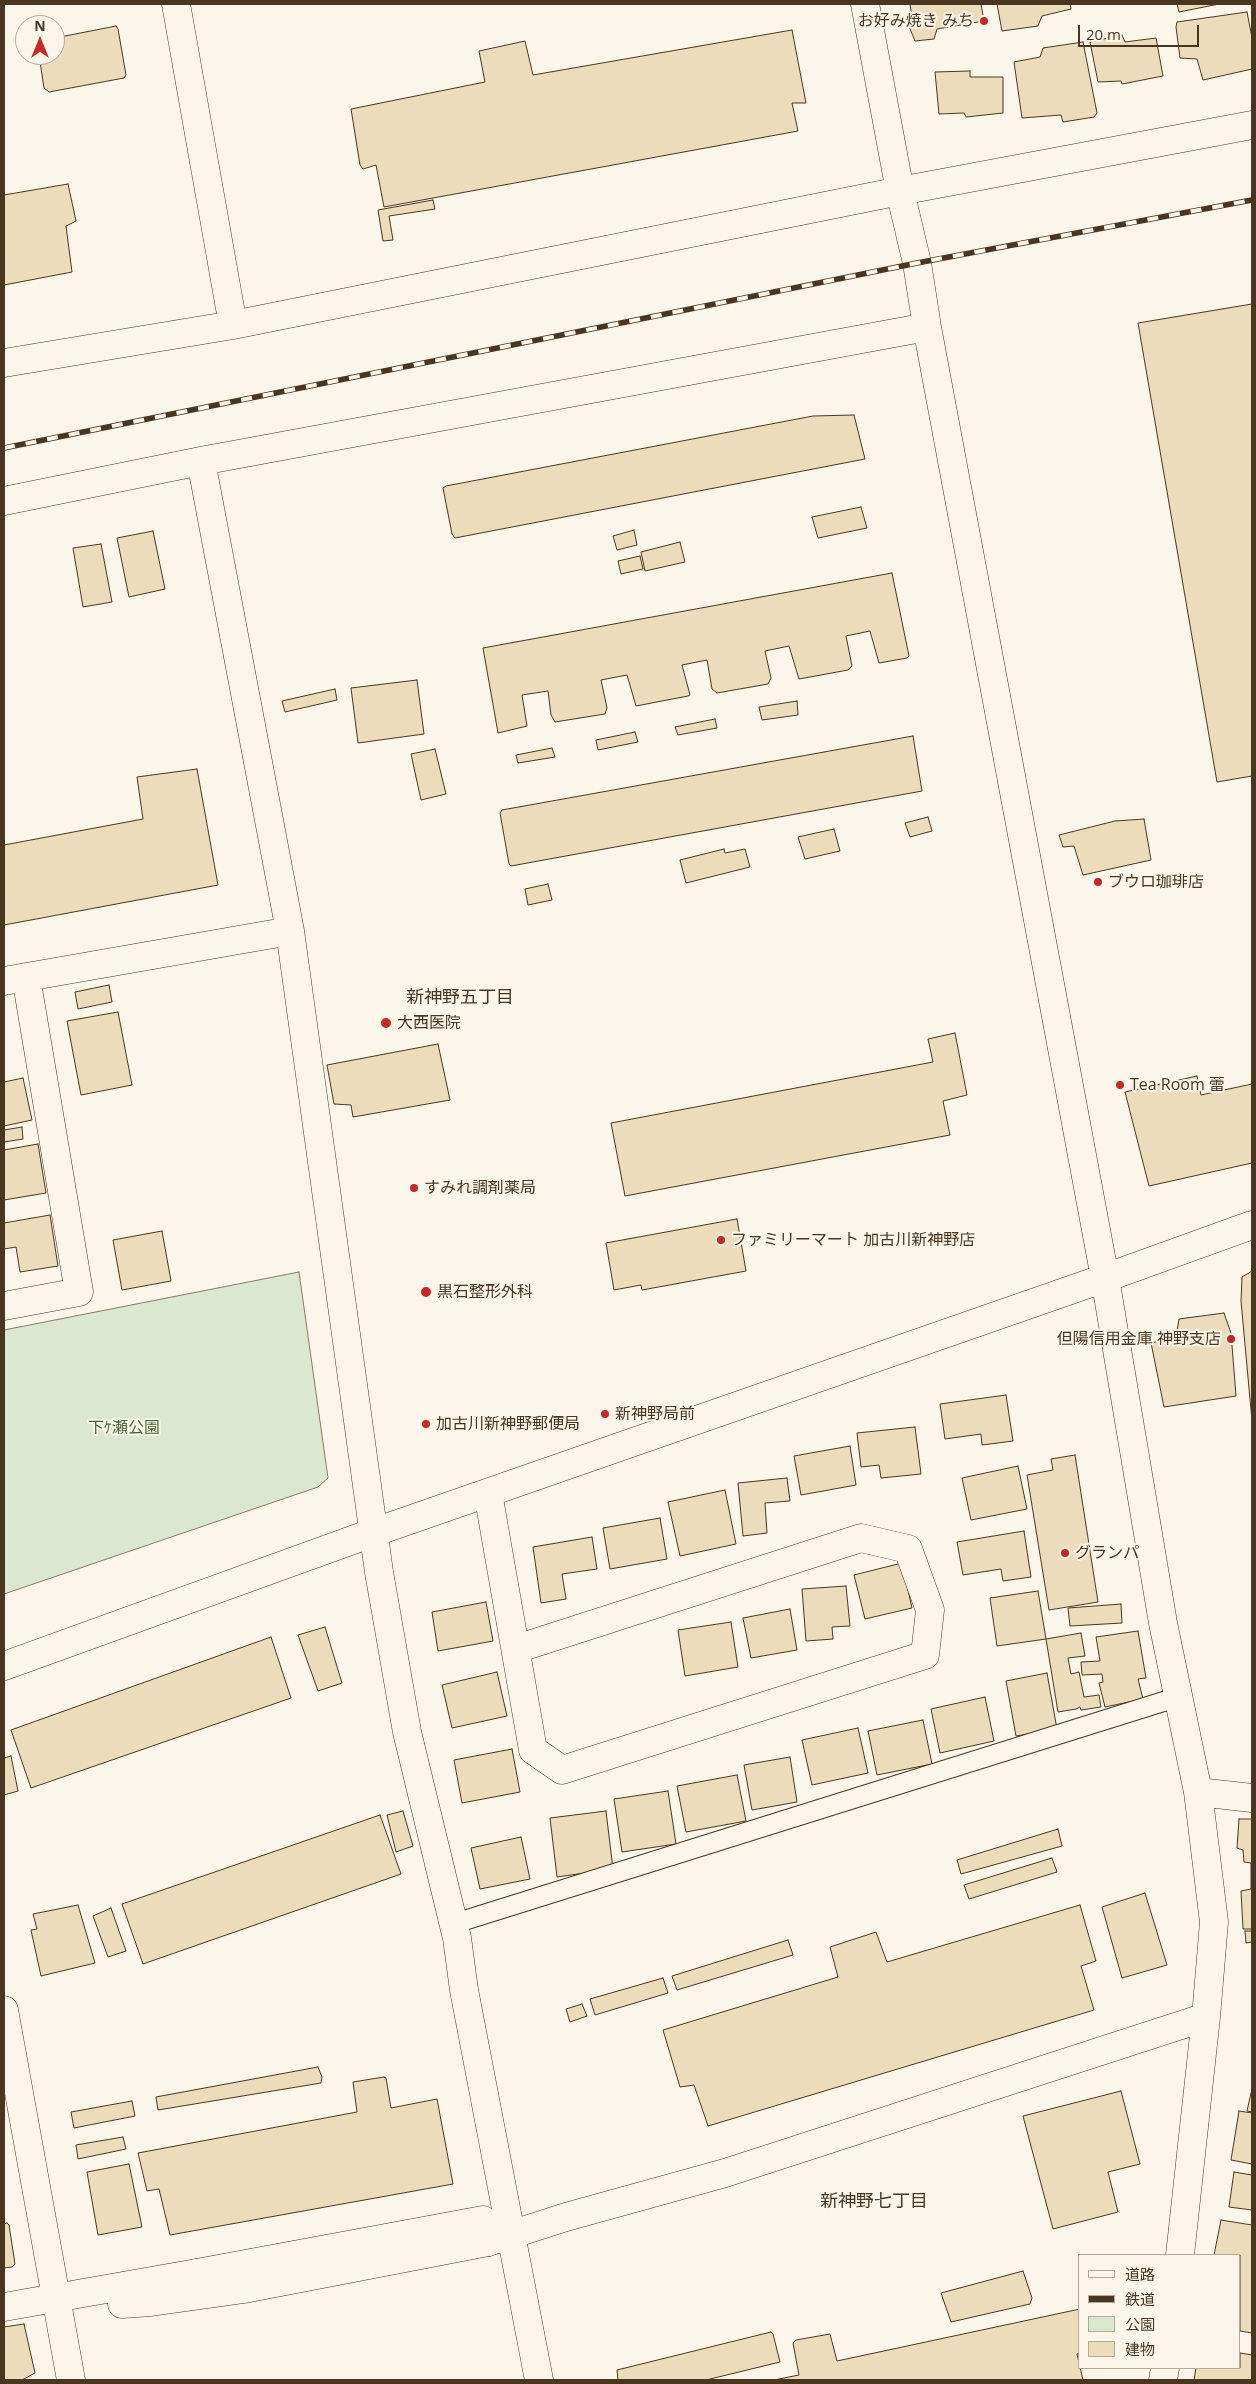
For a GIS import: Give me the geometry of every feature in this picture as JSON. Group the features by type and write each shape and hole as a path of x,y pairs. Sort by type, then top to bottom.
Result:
{"street":[{"path":"176,4 233,325"},
{"path":"864,4 900,192 917,263 927,327 1105,1278 1163,1623 1198,1792 1214,1922 1206,2017 1180,2254"},
{"path":"4,363 233,325 900,192 1252,125"},
{"path":"4,501 201,461 927,327"},
{"path":"201,461 290,931 372,1533 407,1732 453,1924 500,2238 539,2380"},
{"path":"4,1306 80,1292 15,979 290,931"},
{"path":"4,1666 372,1533 1105,1278 1252,1224"},
{"path":"488,1493 533,1750 562,1770 925,1655 930,1610 908,1548 861,1538 516,1649"},
{"path":"1198,1792 1252,1798"},
{"path":"4,2010 54,2299 71,2380"},
{"path":"122,2304 151,2302 244,2289 500,2238 725,2173 1206,2017"},
{"path":"4,2307 483,2220 500,2238"}],"lane":[{"path":"453,1924 1178,1697"}],"green space":[{"name":"下ｹ瀬公園","path":"299,1272 328,1478 318,1487 4,1594 4,1330"}],"building":[{"path":"910,4 981,4 984,21 937,29 934,39 915,41 908,24 912,18"},
{"path":"997,4 1070,4 1071,9 1042,16 1038,26 1002,31"},
{"path":"1177,4 1219,4 1179,12"},
{"path":"1247,12 1252,38 1252,69 1203,80 1197,59 1180,58 1177,22"},
{"path":"116,26 126,75 124,78 49,92 44,88 41,65 65,65 65,36"},
{"path":"792,30 806,103 792,103 798,131 384,207 376,165 363,169 360,165 351,109 485,82 479,51 525,41 533,75"},
{"path":"1122,35 1125,42 1156,38 1163,76 1122,84 1121,81 1098,82 1090,42"},
{"path":"1083,42 1097,113 1094,117 1063,122 1061,115 1022,118 1014,62 1040,57 1043,48"},
{"path":"970,71 970,77 1003,77 1003,113 966,117 964,113 939,114 935,72"},
{"path":"68,184 76,221 66,226 72,272 4,285 4,195"},
{"path":"433,200 435,209 389,216 393,240 383,241 378,210"},
{"path":"1252,304 1252,776 1217,782 1138,323"},
{"path":"854,415 865,459 455,538 452,534 443,488 446,486 813,416"},
{"path":"861,507 867,528 818,538 812,517"},
{"path":"634,530 637,545 617,550 613,536"},
{"path":"153,531 165,589 129,597 117,538"},
{"path":"680,542 685,562 645,571 641,552"},
{"path":"101,544 112,602 83,607 73,548"},
{"path":"640,556 643,569 621,574 618,561"},
{"path":"892,573 909,656 907,658 879,663 870,631 846,636 852,666 848,670 799,679 789,646 765,651 771,678 768,684 717,693 712,689 707,660 682,665 690,695 636,706 627,675 601,680 607,708 605,714 555,722 551,715 548,691 522,695 527,726 498,733 483,648"},
{"path":"417,680 424,734 358,743 351,688"},
{"path":"335,689 337,700 285,712 282,701"},
{"path":"797,701 798,715 762,720 759,707"},
{"path":"715,719 717,728 678,735 675,727"},
{"path":"635,732 638,742 598,750 596,740"},
{"path":"913,736 922,791 511,866 509,864 500,813 502,810"},
{"path":"552,748 555,757 518,763 516,755"},
{"path":"435,749 446,794 421,800 411,754"},
{"path":"197,769 218,885 4,925 4,845 143,819 137,777"},
{"path":"928,817 932,831 910,837 905,823"},
{"path":"1144,819 1151,860 1083,875 1074,846 1063,847 1059,835 1115,821"},
{"path":"834,829 840,851 805,859 798,837"},
{"path":"724,849 725,853 745,849 750,867 686,883 680,860"},
{"path":"548,884 552,900 528,905 525,889"},
{"path":"109,985 112,1002 78,1009 75,992"},
{"path":"118,1012 132,1085 81,1095 67,1021"},
{"path":"955,1033 967,1095 943,1101 950,1135 625,1196 611,1123 933,1062 928,1039"},
{"path":"438,1044 450,1100 353,1117 351,1105 334,1104 327,1065"},
{"path":"1197,1076 1201,1095 1252,1084 1252,1163 1149,1186 1125,1092"},
{"path":"23,1078 32,1120 4,1126 4,1082"},
{"path":"22,1127 23,1139 4,1142 4,1130"},
{"path":"38,1144 46,1193 4,1200 4,1150"},
{"path":"50,1215 58,1266 20,1272 16,1247 4,1249 4,1223"},
{"path":"737,1219 746,1271 642,1290 641,1285 614,1290 606,1243"},
{"path":"162,1231 171,1281 122,1290 113,1240"},
{"path":"1252,1271 1252,1421 1241,1301 1242,1277"},
{"path":"1224,1313 1231,1333 1236,1396 1164,1407 1151,1343 1176,1337 1179,1319"},
{"path":"1006,1395 1013,1441 982,1445 981,1434 945,1439 940,1404"},
{"path":"915,1427 921,1474 881,1478 879,1465 861,1467 857,1433"},
{"path":"850,1446 856,1485 801,1495 794,1456"},
{"path":"1075,1455 1098,1602 1049,1610 1027,1475 1053,1470 1051,1459"},
{"path":"1018,1466 1027,1509 971,1520 962,1478"},
{"path":"787,1478 790,1501 765,1503 767,1533 743,1536 738,1483"},
{"path":"725,1490 736,1544 680,1556 668,1502"},
{"path":"660,1518 667,1559 610,1569 603,1528"},
{"path":"1024,1531 1031,1577 1003,1581 1001,1569 963,1575 957,1542"},
{"path":"592,1537 597,1569 562,1574 566,1599 541,1603 533,1547"},
{"path":"902,1563 912,1608 865,1619 854,1575"},
{"path":"846,1586 850,1626 832,1627 833,1639 806,1641 802,1589"},
{"path":"1038,1591 1046,1639 997,1646 990,1598"},
{"path":"486,1602 493,1641 438,1651 432,1612"},
{"path":"1121,1604 1122,1623 1070,1626 1068,1608"},
{"path":"790,1609 797,1650 751,1658 743,1618"},
{"path":"731,1622 738,1667 685,1676 678,1630"},
{"path":"325,1627 342,1683 318,1691 298,1635"},
{"path":"1138,1631 1146,1678 1138,1679 1143,1699 1105,1707 1099,1683 1103,1682 1102,1674 1082,1675 1081,1662 1100,1661 1096,1637"},
{"path":"1081,1633 1085,1656 1068,1658 1071,1674 1079,1672 1084,1697 1099,1695 1101,1707 1081,1710 1080,1707 1058,1712 1046,1639"},
{"path":"271,1637 291,1698 31,1788 11,1730"},
{"path":"497,1672 507,1716 452,1728 442,1685"},
{"path":"1047,1673 1057,1729 1016,1736 1006,1681"},
{"path":"985,1697 994,1741 940,1753 931,1709"},
{"path":"923,1720 932,1764 877,1775 868,1731"},
{"path":"858,1728 868,1773 812,1785 802,1740"},
{"path":"512,1749 520,1792 462,1803 454,1760"},
{"path":"11,1756 18,1791 4,1795 4,1758"},
{"path":"790,1757 797,1802 752,1810 744,1765"},
{"path":"737,1775 746,1821 686,1832 677,1786"},
{"path":"668,1791 676,1844 622,1852 614,1799"},
{"path":"403,1811 413,1846 396,1852 387,1815"},
{"path":"606,1811 613,1869 557,1877 550,1818"},
{"path":"380,1815 401,1874 143,1964 122,1904"},
{"path":"1239,1819 1252,1819 1252,1929 1243,1929 1241,1891 1251,1889 1251,1863 1244,1862 1243,1850 1237,1848"},
{"path":"1058,1829 1062,1846 961,1874 957,1860"},
{"path":"521,1837 530,1879 480,1889 471,1848"},
{"path":"1052,1858 1057,1872 969,1899 964,1885"},
{"path":"1145,1893 1167,1965 1122,1978 1102,1907"},
{"path":"78,1905 95,1963 41,1976 31,1930 37,1929 33,1914"},
{"path":"1080,1905 1096,1961 1081,1966 1094,2010 708,2126 694,2085 680,2087 663,2030 838,1977 830,1947 876,1932 887,1962"},
{"path":"111,1908 126,1951 108,1957 93,1916"},
{"path":"1245,1931 1252,1931 1252,1942 1246,1943"},
{"path":"788,1940 793,1955 677,1990 672,1976"},
{"path":"663,1978 668,1993 595,2015 590,1999"},
{"path":"582,2004 587,2016 570,2022 566,2009"},
{"path":"318,2067 322,2077 321,2083 158,2110 156,2097"},
{"path":"386,2078 391,2108 437,2099 453,2184 170,2235 159,2189 147,2191 138,2153 357,2112 353,2082"},
{"path":"1121,2091 1140,2164 1108,2172 1118,2212 1053,2229 1023,2116"},
{"path":"1252,2093 1252,2112 1247,2111"},
{"path":"132,2101 135,2116 74,2128 71,2112"},
{"path":"1239,2111 1252,2113 1252,2164 1231,2160"},
{"path":"123,2137 126,2149 78,2159 76,2145"},
{"path":"129,2164 142,2227 98,2235 87,2172"},
{"path":"1234,2172 1252,2175 1252,2210 1229,2207"},
{"path":"1221,2220 1252,2225 1252,2333 1241,2331 1241,2254 1214,2254"},
{"path":"7,2223 9,2225 15,2264 12,2267 4,2268 4,2224"},
{"path":"1023,2271 1032,2298 1030,2304 951,2322 941,2293"},
{"path":"1078,2309 1078,2369 1080,2369 1083,2380 774,2380 799,2375 793,2343 796,2340 830,2334 837,2361"},
{"path":"24,2324 35,2373 22,2380 4,2380 4,2327"},
{"path":"771,2332 780,2362 706,2380 618,2380 617,2370"},
{"path":"1241,2353 1252,2355 1252,2380 1194,2380 1196,2369 1241,2369"}],"railway":[{"path":"4,448 917,263 1252,200"}],"place":[{"name":"お好み焼き みち","path":"984,21"},
{"name":"ブウロ珈琲店","path":"1098,882"},
{"name":"大西医院","path":"386,1023"},
{"name":"Tea Room 蕾","path":"1120,1085"},
{"name":"すみれ調剤薬局","path":"414,1188"},
{"name":"ファミリーマート 加古川新神野店","path":"721,1240"},
{"name":"黒石整形外科","path":"426,1292"},
{"name":"但陽信用金庫 神野支店","path":"1231,1339"},
{"name":"新神野局前","path":"605,1414"},
{"name":"加古川新神野郵便局","path":"426,1424"},
{"name":"グランパ","path":"1065,1553"}],"district":[{"name":"新神野五丁目","path":"460,998"},
{"name":"新神野七丁目","path":"874,2202"}]}
